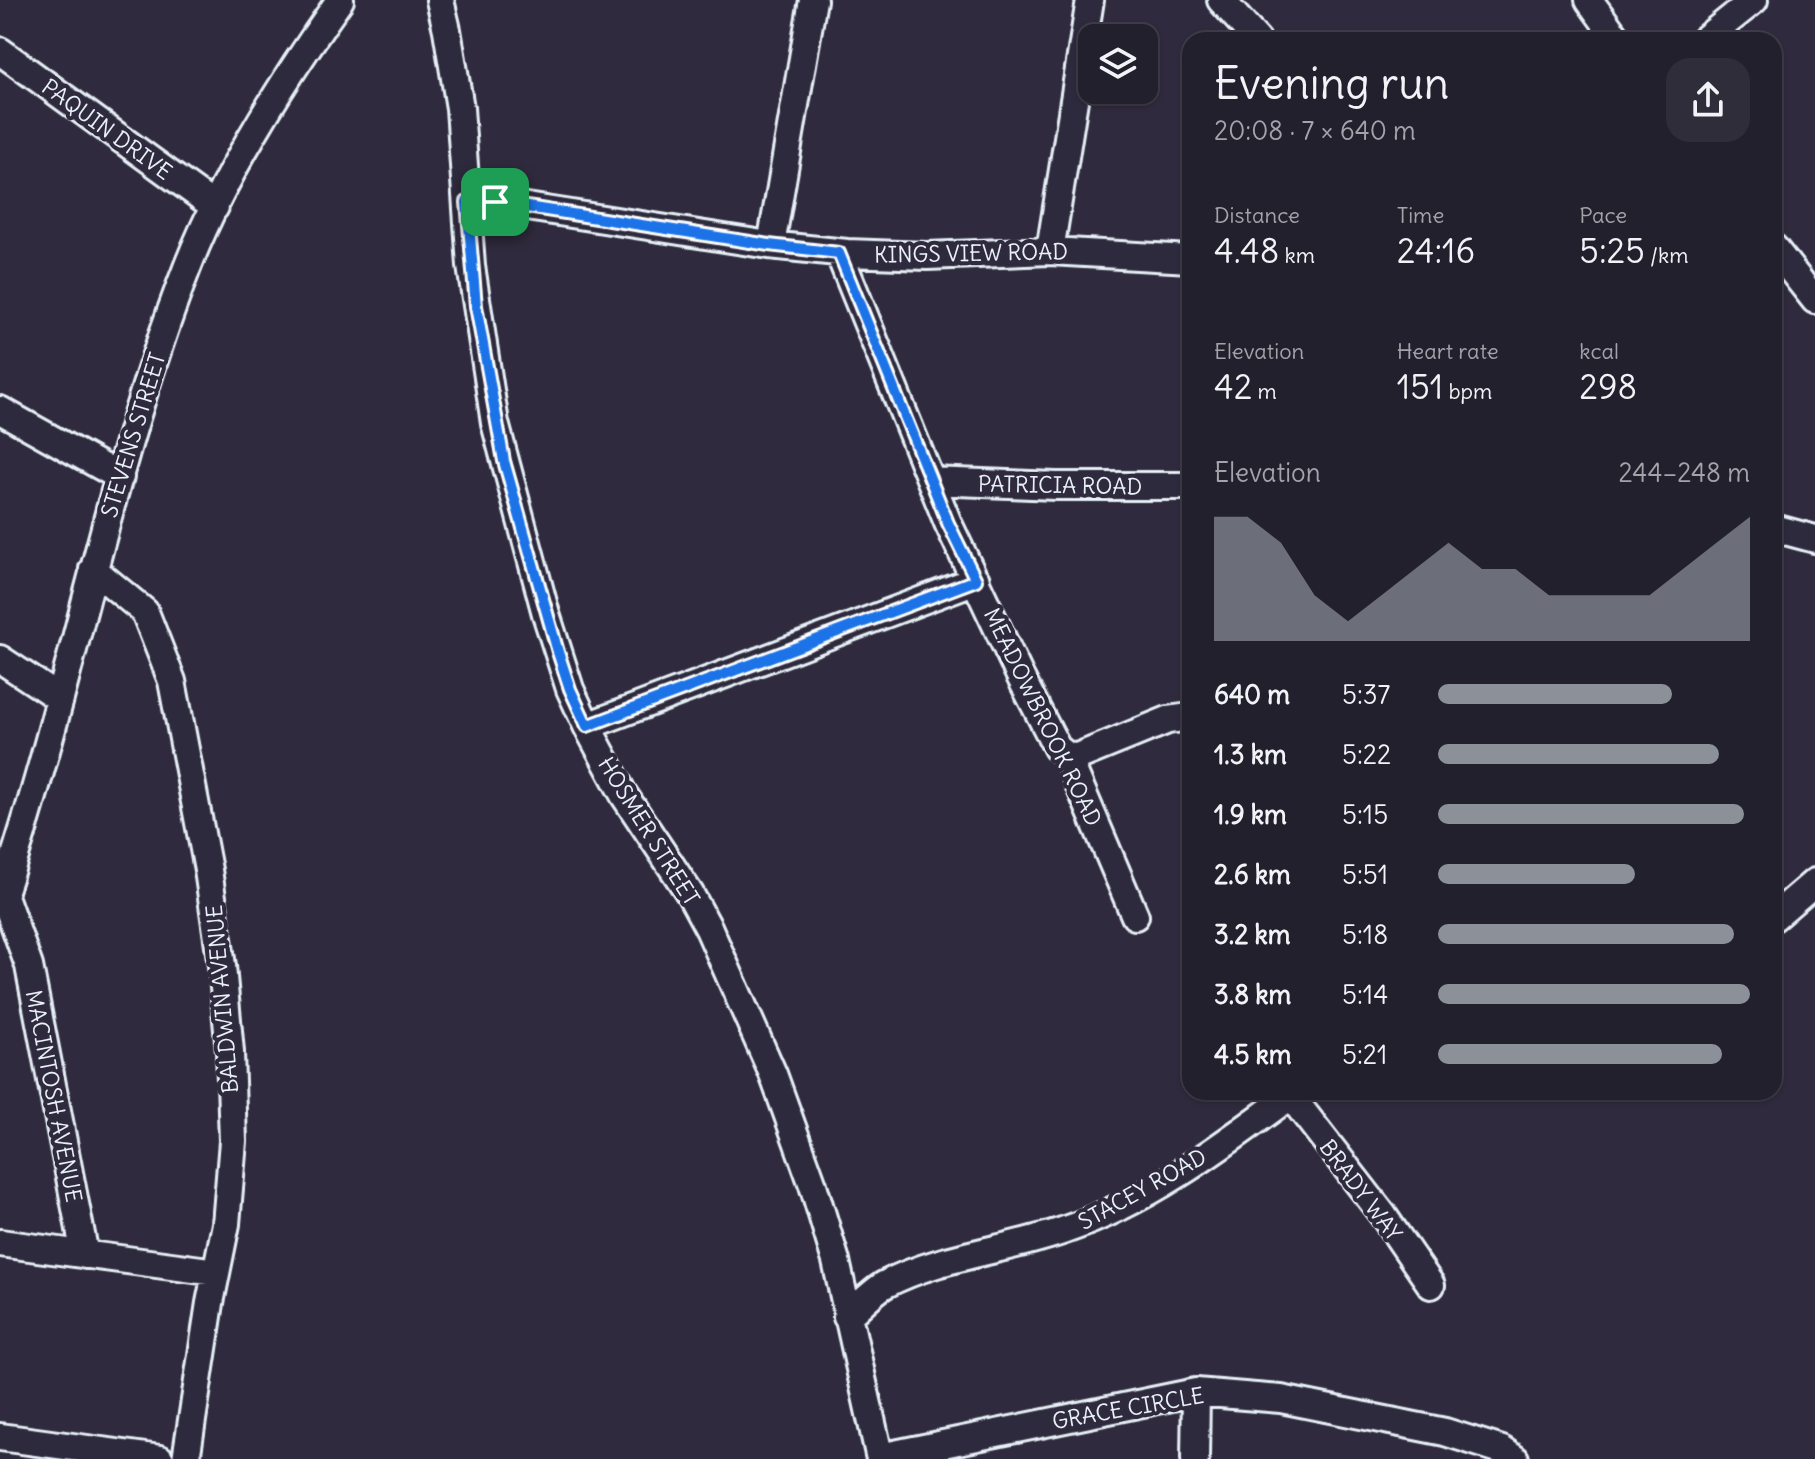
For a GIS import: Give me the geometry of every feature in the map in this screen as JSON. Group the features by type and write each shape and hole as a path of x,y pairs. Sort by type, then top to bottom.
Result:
{"street":[{"name":"STEVENS STREET","path":"1,897 120,477 187,268 215,207 279,93 340,0"},
{"name":"HOSMER STREET","path":"440,0 460,108 476,306 501,448 558,652 587,726 624,795 690,894 726,964 773,1074 809,1173 836,1261 880,1458"},
{"path":"771,245 813,0"},
{"path":"1050,251 1090,0"},
{"path":"1221,0 1250,32"},
{"path":"1589,0 1612,32"},
{"path":"1714,32 1754,0"},
{"name":"PAQUIN DRIVE","path":"0,51 215,207"},
{"name":"KINGS VIEW ROAD","path":"467,202 508,204 839,253 927,256 1050,251 1182,259"},
{"name":"MEADOWBROOK ROAD","path":"839,253 931,481 1020,676 1057,748 1067,756 1135,916"},
{"path":"1782,258 1815,300"},
{"path":"0,410 120,477"},
{"name":"PATRICIA ROAD","path":"931,481 1056,486 1182,486"},
{"path":"1782,530 1815,539"},
{"name":"BALDWIN AVENUE","path":"93,569 145,612 172,681 208,870 230,1052 233,1141 226,1224 186,1459"},
{"path":"587,726 976,580"},
{"path":"0,659 59,698"},
{"path":"1067,756 1077,757 1168,720 1182,718"},
{"path":"1782,910 1815,882"},
{"name":"MACINTOSH AVENUE","path":"1,897 29,966 85,1255"},
{"name":"STACEY ROAD","path":"847,1317 881,1287 911,1273 1064,1231 1101,1216 1204,1158 1284,1100"},
{"name":"BRADY WAY","path":"1297,1100 1431,1285"},
{"path":"0,1243 216,1272"},
{"path":"1195,1459 1196,1392"},
{"name":"GRACE CIRCLE","path":"880,1458 1196,1392 1281,1399 1445,1432 1502,1450 1515,1459"},
{"path":"0,1437 160,1459"}],"route":[{"path":"467,202 495,202 839,253 948,523 976,580 587,726 570,689 546,614 495,423 476,306 467,202"}]}
